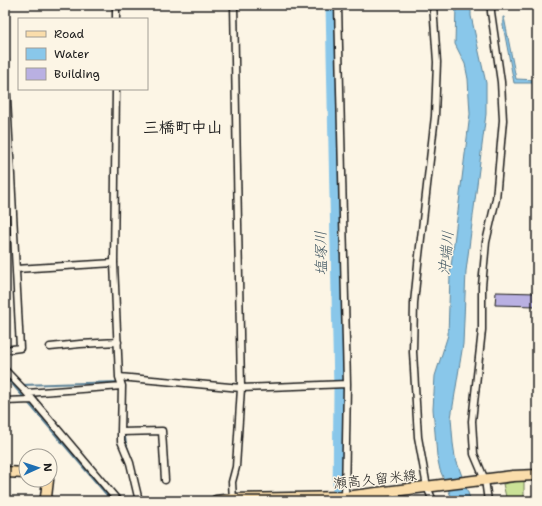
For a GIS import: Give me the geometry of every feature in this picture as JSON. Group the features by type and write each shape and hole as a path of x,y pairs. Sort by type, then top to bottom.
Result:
{"main road":[{"path":"5,472 18,473"},
{"name":"瀬高久留米線","path":"216,501 345,499 513,476 537,475"},
{"path":"47,488 47,501"}],"street":[{"path":"116,5 116,18"},
{"path":"233,500 232,482 236,467 241,388 234,5"},
{"path":"338,5 347,384 345,499"},
{"path":"433,5 437,62 435,116 414,303 413,352 418,437 433,501"},
{"path":"488,501 486,490 474,454 472,421 482,330 482,286 486,242 496,199 503,120 501,82 491,5"},
{"path":"5,60 8,179 16,268 20,348 5,350"},
{"path":"116,90 114,263 119,377 122,386 121,441 130,463 139,501"},
{"path":"16,268 114,263"},
{"path":"50,347 118,342"},
{"path":"5,370 27,393 118,501"},
{"path":"119,377 241,388 347,384"},
{"path":"27,393 122,386"},
{"path":"5,401 32,400"},
{"path":"121,432 162,431 165,480"}],"green space":[{"path":"524,480 524,501 507,501 503,484"}],"water":[{"name":"沖端川","path":"456,5 471,5 471,16 486,83 486,114 466,271 463,344 451,418 455,457 471,501 453,501 440,470 437,456 433,409 435,376 448,335 450,275 470,114 468,79 465,64 455,44"},
{"path":"503,17 516,79 537,80 537,83 514,83 503,25"}],"building":[{"path":"496,292 537,293 537,306 495,305"}],"waterway":[{"name":"塩塚川","path":"332,5 340,389 339,501"},
{"path":"5,377 112,501"},
{"path":"21,385 119,382"},
{"path":"124,432 130,455"}],"district":[{"name":"三橋町中山","path":"183,127"}]}
